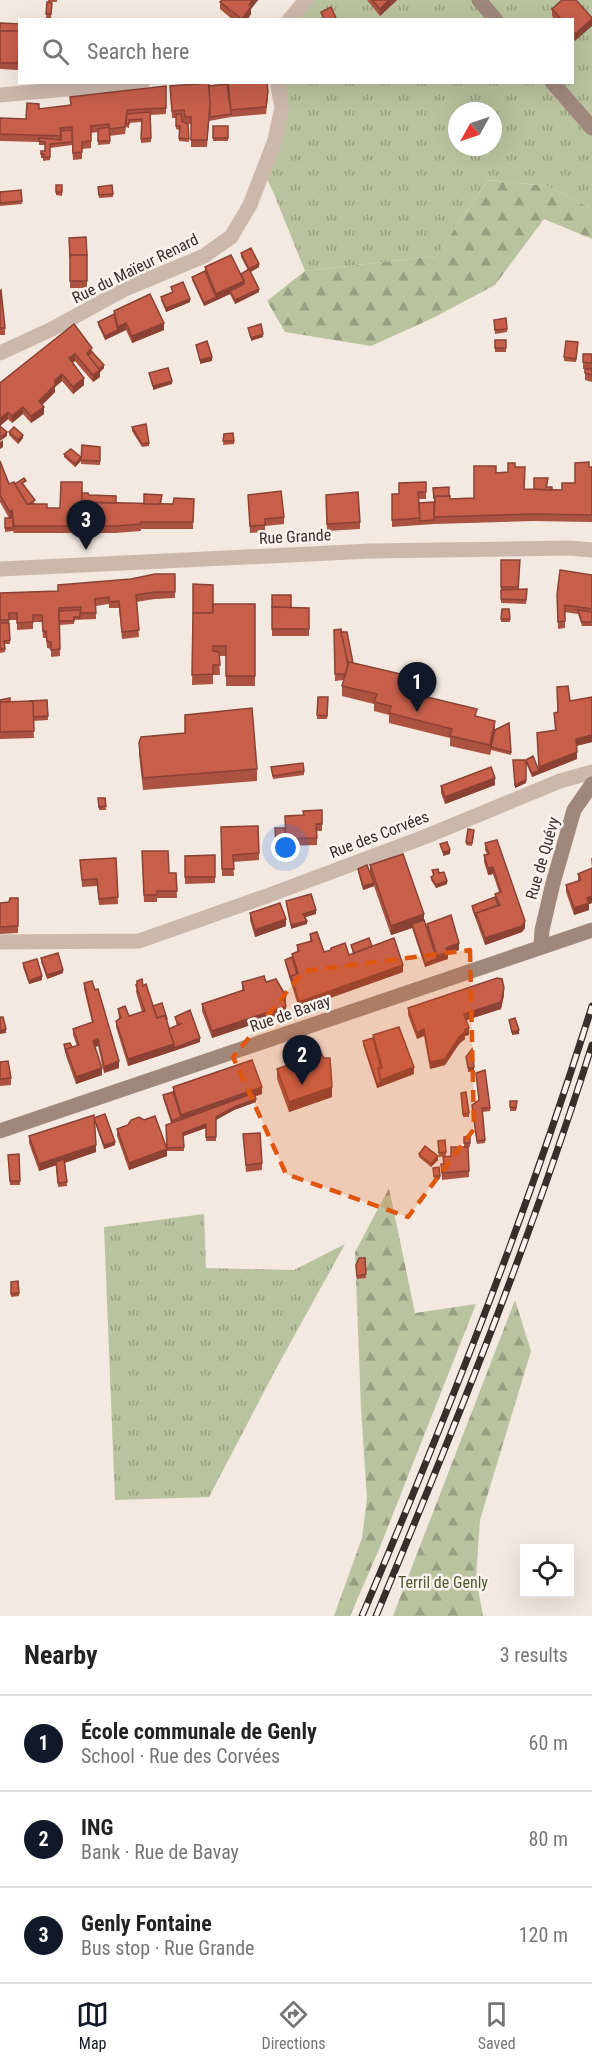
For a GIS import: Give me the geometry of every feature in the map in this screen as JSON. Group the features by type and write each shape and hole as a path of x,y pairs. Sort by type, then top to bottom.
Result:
{"main road":[{"path":"479,0 494,18"},
{"path":"554,84 592,128"},
{"name":"Rue de Quévy","path":"540,946 553,883 574,810 592,784"},
{"name":"Rue de Bavay","path":"0,1131 592,930"}],"street":[{"path":"291,18 306,0"},
{"path":"0,95 121,84"},
{"name":"Rue du Maïeur Renard","path":"0,353 52,329 125,289 204,256 231,237 250,205 275,140 282,107 277,84"},
{"name":"Rue Grande","path":"0,569 371,550 558,548 592,550"},
{"name":"Rue des Corvées","path":"0,942 139,941 427,836 560,781 592,772"}],"highlighted area":[{"path":"470,950 474,1129 408,1217 286,1174 233,1057 304,971"}],"green space":[{"path":"306,0 592,0 592,209 547,186 488,180 436,256 305,271 264,172 275,140 277,84 574,84 574,18 290,18"},
{"path":"488,180 547,186 592,209 592,239 544,219 495,285 433,318 371,346 285,332 267,301 305,271 436,256"},
{"path":"389,1188 415,1313 476,1304 380,1547 350,1616 334,1616 362,1538 367,1498 355,1252"},
{"path":"204,1214 206,1268 294,1270 345,1244 209,1497 115,1500 104,1227"},
{"name":"Terril de Genly","path":"515,1300 531,1351 480,1520 476,1578 483,1616 393,1616"}],"building":[{"path":"222,0 253,0 243,18 220,2"},
{"path":"372,0 389,0 380,9"},
{"path":"562,0 576,0 592,19 575,34 574,18 560,18 552,9"},
{"path":"47,2 52,3 51,14 46,14"},
{"path":"331,7 336,18 323,18 321,12"},
{"path":"0,23 18,24 18,31 0,31"},
{"path":"0,31 18,31 18,63 0,63"},
{"path":"209,84 207,140 191,140 191,117 185,117 184,110 172,111 170,86"},
{"path":"227,84 231,114 210,117 209,86"},
{"path":"228,84 267,84 266,107 231,110"},
{"path":"166,86 166,108 127,110 125,127 109,129 109,124 91,126 91,141 82,142 82,152 73,153 72,127 60,128 61,136 0,134 0,118 26,119 27,103 39,104 39,109 71,105 70,97"},
{"path":"150,112 151,138 141,139 142,119 129,120 129,124 126,124 127,114"},
{"path":"176,114 181,114 182,121 188,124 189,139 179,138 180,126 176,126"},
{"path":"213,126 228,126 228,138 213,138"},
{"path":"109,127 110,141 98,141 98,129"},
{"path":"72,130 72,142 50,144 50,157 43,157 44,154 41,154 41,151 45,151 45,142 39,141 39,138 61,140 61,131"},
{"path":"56,185 62,185 62,192 56,192"},
{"path":"112,185 113,194 99,195 98,187"},
{"path":"21,190 22,201 0,203 0,192"},
{"path":"86,237 87,255 70,255 70,258 69,238"},
{"path":"251,248 259,264 249,269 241,253"},
{"path":"70,255 87,255 87,281 70,281"},
{"path":"231,255 244,281 216,294 205,267"},
{"path":"249,269 259,289 235,300 230,291 244,284 241,274"},
{"path":"205,271 216,297 204,303 192,277"},
{"path":"183,282 190,299 166,308 161,297 173,292 171,287"},
{"path":"1,290 5,328 0,328"},
{"path":"150,294 164,323 132,336 126,323 118,327 114,311"},
{"path":"114,314 118,330 105,336 98,322"},
{"path":"506,318 507,329 495,330 494,320"},
{"path":"74,324 92,348 87,353 100,370 93,375 75,354 69,358 84,378 73,387 62,374 55,380 55,385 39,401 44,407 31,416 23,407 12,416 8,412 0,419 0,383"},
{"path":"261,324 263,334 251,338 248,328"},
{"path":"495,340 506,340 506,348 495,348"},
{"path":"207,341 212,357 200,360 196,345"},
{"path":"566,341 578,342 576,359 564,357"},
{"path":"92,352 104,365 99,369 88,355"},
{"path":"583,354 592,354 592,363 583,362"},
{"path":"168,368 172,381 153,386 149,373"},
{"path":"585,369 592,369 592,375 585,373"},
{"path":"146,424 149,443 142,444 132,427"},
{"path":"0,426 7,432 1,437 0,436"},
{"path":"14,427 23,435 18,440 9,432"},
{"path":"233,433 234,441 223,441 224,434"},
{"path":"82,445 100,447 100,461 81,460"},
{"path":"71,449 81,457 75,464 64,454"},
{"path":"0,461 9,484 14,482 27,504 47,504 47,508 60,508 61,482 82,482 82,502 173,504 174,498 194,499 193,522 141,522 141,524 115,526 14,526 12,510 10,512 0,495"},
{"path":"589,462 589,467 592,467 592,515 434,517 435,496 450,496 450,499 474,498 474,466 496,466 496,473 508,472 508,463 515,463 515,467 525,467 524,489 562,490 562,483 575,483 575,463"},
{"path":"24,478 26,481 22,483 35,500 29,504 15,484"},
{"path":"534,478 548,478 546,487 552,487 552,490 534,489"},
{"path":"426,482 426,492 418,492 420,518 392,520 392,494 399,494 399,483"},
{"path":"449,487 449,496 435,496 434,499 433,488"},
{"path":"281,491 284,517 265,519 265,525 250,526 248,495"},
{"path":"358,492 360,522 327,524 326,495"},
{"path":"82,493 116,496 116,503 82,502"},
{"path":"144,494 162,495 160,504 144,504"},
{"path":"434,502 434,520 420,521 419,503"},
{"path":"5,518 13,518 13,528 5,528"},
{"path":"501,560 520,560 518,587 501,587"},
{"path":"560,570 592,575 592,609 565,605 565,621 558,622 557,595"},
{"path":"155,574 175,574 175,592 136,595 139,630 122,632 119,601 109,602 109,597 95,599 96,613 80,613 81,607 59,608 60,649 51,650 51,642 47,641 46,631 43,631 42,615 33,615 33,622 17,623 17,613 9,613 9,620 0,620 0,593 58,591 58,585 131,579"},
{"path":"193,584 213,585 213,613 193,613"},
{"path":"527,589 526,600 501,599 501,590"},
{"path":"272,595 291,595 291,608 272,607"},
{"path":"213,604 255,604 255,676 226,676 226,646 213,646 213,651 219,652 220,665 213,665 213,674 192,675 193,613 213,613"},
{"path":"272,607 309,608 309,629 272,629"},
{"path":"502,609 509,609 510,619 501,619"},
{"path":"80,610 80,617 74,617 74,621 59,621 59,611"},
{"path":"578,610 592,612 592,622 582,622"},
{"path":"0,623 9,623 10,640 4,641 5,649 0,649"},
{"path":"341,629 348,664 346,674 335,674 334,630"},
{"path":"341,632 347,632 353,663 348,664"},
{"path":"349,662 401,674 399,682 429,690 427,697 477,709 475,716 495,721 490,745 450,736 452,729 389,713 391,706 374,702 377,694 342,686"},
{"path":"568,686 570,701 592,697 592,735 576,739 577,752 539,767 537,733 556,730 554,713 558,712 557,687"},
{"path":"318,697 328,697 327,716 317,715"},
{"path":"10,698 10,702 0,702 0,700"},
{"path":"47,700 48,716 33,717 33,701 29,701"},
{"path":"33,701 34,731 0,732 0,702"},
{"path":"252,708 257,769 143,778 139,743 141,737 185,733 185,715"},
{"path":"509,723 511,752 491,747 495,730"},
{"path":"533,756 539,771 532,773 526,760"},
{"path":"513,760 526,760 526,780 515,785"},
{"path":"303,763 304,771 273,776 271,767"},
{"path":"491,767 495,778 445,797 441,786"},
{"path":"98,798 105,798 106,806 99,807"},
{"path":"322,810 322,824 316,824 317,838 286,839 285,816 304,815 303,811"},
{"path":"258,826 259,853 233,855 234,869 222,869 221,827"},
{"path":"275,828 285,828 286,845 276,845"},
{"path":"468,829 474,830 472,843 466,842"},
{"path":"497,840 525,921 522,926 485,938 476,913 500,905 495,894 501,892 493,867 488,868 484,855 489,854 485,843"},
{"path":"447,842 450,850 443,852 440,844"},
{"path":"142,851 168,851 169,873 176,873 177,891 157,891 157,895 144,895"},
{"path":"403,854 424,914 391,926 370,865"},
{"path":"215,855 215,877 185,877 185,856"},
{"path":"116,858 118,897 99,899 97,879 82,880 80,860"},
{"path":"367,865 374,883 363,886 358,869"},
{"path":"592,868 592,896 587,898 589,903 574,908 566,885 581,880 578,874"},
{"path":"438,869 439,873 444,872 447,881 436,885 431,877 434,875 432,870"},
{"path":"311,894 316,910 303,914 307,921 291,925 286,901"},
{"path":"495,897 498,905 476,913 476,917 472,906"},
{"path":"10,898 18,898 18,926 0,927 0,903 9,902"},
{"path":"280,903 286,919 255,930 250,913"},
{"path":"451,915 459,943 446,948 448,952 437,956 427,924"},
{"path":"424,920 437,959 425,963 412,924"},
{"path":"317,932 324,952 345,943 349,955 394,938 403,965 299,1002 291,976 298,973 292,954 299,951 297,945 312,941 310,934"},
{"path":"369,938 372,946 354,953 351,945"},
{"path":"58,953 63,970 47,975 41,958"},
{"path":"292,957 297,974 291,976 291,979 285,960"},
{"path":"37,959 42,976 29,981 23,963"},
{"path":"264,976 266,982 276,979 286,996 284,1000 286,1006 212,1031 202,1004 244,990 242,982"},
{"path":"497,978 502,979 504,988 501,1002 464,1014 469,1028 465,1029 445,1059 430,1062 424,1029 417,1033 408,1008"},
{"path":"142,979 143,986 146,984 157,1018 165,1015 174,1044 128,1059 116,1021 121,1018 118,1009 125,1006 129,1016 145,1011 136,985 137,981"},
{"path":"92,981 95,990 98,989 119,1061 104,1067 98,1039 93,1041 102,1068 76,1077 66,1049 79,1045 73,1029 93,1022 84,983"},
{"path":"162,1003 167,1019 165,1015 157,1018 153,1006"},
{"path":"190,1010 200,1038 174,1048 169,1029 178,1025 175,1017"},
{"path":"0,1017 3,1017 6,1029 0,1031"},
{"path":"515,1018 519,1030 512,1032 509,1020"},
{"path":"399,1027 414,1067 381,1080 378,1068 382,1067 373,1035"},
{"path":"373,1038 381,1068 378,1068 381,1083 377,1084 363,1041"},
{"path":"70,1043 72,1047 66,1049 66,1053 64,1044"},
{"path":"472,1049 474,1067 468,1068 466,1057"},
{"path":"321,1053 324,1058 330,1058 332,1087 289,1102 277,1069 291,1064 291,1060 305,1059"},
{"path":"252,1060 262,1087 181,1115 173,1087"},
{"path":"8,1061 11,1078 0,1079 0,1062"},
{"path":"485,1070 490,1108 482,1108 485,1140 477,1141 472,1105 479,1100 476,1073"},
{"path":"173,1092 181,1117 172,1121 163,1095"},
{"path":"466,1092 469,1113 463,1114 461,1093"},
{"path":"254,1093 256,1099 216,1117 216,1137 206,1137 206,1124 183,1133 184,1147 167,1148 166,1125"},
{"path":"510,1101 517,1101 516,1108 510,1107"},
{"path":"105,1114 115,1142 104,1145 94,1118"},
{"path":"94,1115 96,1145 39,1164 29,1136"},
{"path":"155,1116 167,1149 129,1163 117,1129 139,1117 144,1120"},
{"path":"260,1133 262,1163 246,1165 243,1134"},
{"path":"470,1136 470,1143 464,1143 464,1137"},
{"path":"445,1140 446,1152 439,1153 438,1141"},
{"path":"425,1146 438,1156 431,1164 419,1154"},
{"path":"451,1147 468,1147 469,1171 442,1173 443,1157 451,1156"},
{"path":"19,1154 20,1181 10,1181 8,1155"},
{"path":"64,1159 67,1182 58,1183 56,1162"},
{"path":"439,1167 440,1176 434,1176 433,1168"},
{"path":"359,1258 365,1258 366,1274 357,1276 356,1265"},
{"path":"18,1281 19,1293 11,1294 11,1282"}],"railway":[{"path":"362,1616 425,1466 513,1238 592,1006"},
{"path":"376,1616 517,1262 592,1045"}],"place":[{"name":"Genly Fontaine","path":"86,550"},
{"name":"École communale de Genly","path":"417,712"},
{"name":"ING","path":"302,1085"}]}
